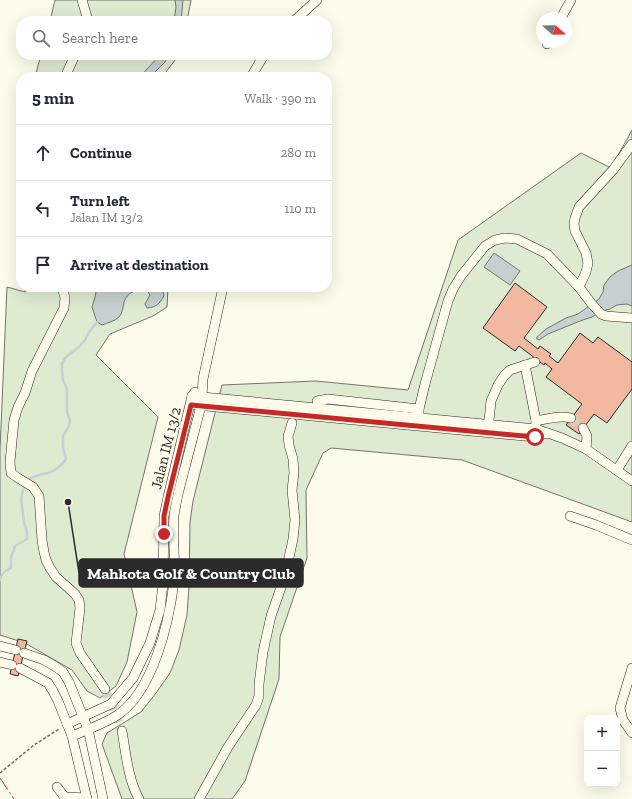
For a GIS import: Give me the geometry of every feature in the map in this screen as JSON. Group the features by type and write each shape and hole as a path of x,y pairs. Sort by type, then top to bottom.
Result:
{"street":[{"path":"82,0 87,16"},
{"path":"299,16 317,0"},
{"path":"564,12 571,0"},
{"path":"67,72 73,60"},
{"path":"253,72 261,60"},
{"path":"579,287 586,272 588,263 586,254 575,231 574,224 579,207 613,170 632,144"},
{"path":"419,414 425,384 448,301 453,289 461,276 485,246 494,240 505,238 517,239 547,254 579,287 601,314 606,316 632,318"},
{"path":"63,292 65,298 64,308 32,371 14,420 10,462 11,473 33,487 39,496 42,540 46,560 56,578 75,594 79,600 80,608 76,643 80,654 105,690"},
{"name":"Jalan IM 13/2","path":"72,736 117,715 132,702 143,686 153,667 170,610 174,581 174,516 177,497 201,402 203,379 222,292"},
{"path":"488,428 491,401 498,384 510,370 535,362"},
{"path":"526,365 536,429"},
{"name":"Jalan IM 13/2","path":"68,724 111,704 133,678 150,643 160,610 163,584 164,516 192,401 203,379"},
{"path":"317,401 328,399 419,414 438,424"},
{"path":"192,401 438,424 488,428 536,429 562,438 586,449 632,481"},
{"path":"370,417 419,414"},
{"path":"536,429 547,419 565,416 571,418"},
{"path":"199,799 228,747 256,706 259,696 263,652 271,616 285,576 293,539 295,520 292,490 294,473 293,459 288,436 292,423"},
{"path":"583,428 586,436 586,449"},
{"path":"617,470 632,446"},
{"path":"570,516 632,540"},
{"path":"0,646 44,660 63,672 88,729 103,799"},
{"path":"0,662 16,667 48,684 58,701 72,736 87,798 66,798 57,787"},
{"path":"632,668 620,708 622,720 632,733"},
{"path":"122,731 127,764 133,786 139,799"}],"path":[{"path":"0,773 34,745 68,724"}],"green space":[{"path":"55,0 191,0 188,16 51,16"},
{"path":"40,60 175,60 166,72 36,72"},
{"path":"632,130 632,522 462,460 331,448 323,453 306,490 307,558 280,637 279,679 245,781 232,799 122,799 102,744 107,733 141,712 170,673 179,650 187,615 190,522 193,501 222,385 316,381 408,390 458,240 581,153 611,168"},
{"path":"7,287 16,290 16,292 168,292 167,307 153,316 110,334 96,355 158,417 124,554 137,612 127,662 116,686 100,698 87,691 72,670 25,643 0,635 0,450"}],"shaded area":[{"path":"175,0 183,0 181,16 175,16"},
{"path":"166,60 155,72 145,72 155,61"},
{"path":"494,253 520,271 510,285 484,267"},
{"path":"632,265 632,306 627,304 617,305 592,317 548,334 539,340 536,338 546,329 566,318 578,314 599,299 603,292 604,285 610,277 618,271"},
{"path":"96,292 133,292 126,298 119,317 102,325 97,322 92,307"},
{"path":"148,292 163,292 164,296 157,305 147,308 145,304 150,295"}],"building":[{"path":"515,283 547,307 524,338 538,349 540,346 551,354 549,356 558,363 580,333 593,343 598,337 632,362 632,389 607,423 594,414 579,434 566,425 582,404 546,377 552,369 545,363 544,365 519,346 515,351 483,328"},
{"path":"18,639 27,641 18,676 10,674"}],"waterway":[{"path":"27,481 34,476 53,471 66,459 63,448 63,436 69,426 70,421 67,412 67,389 63,380 62,364 65,358 85,340 97,322"},
{"path":"0,580 4,572 11,568 11,558 15,546 27,539 21,502 25,485"}],"tunnel":[{"path":"571,418 583,428"},
{"path":"105,689 122,731"}],"power":[{"path":"0,778 14,799"}],"place":[{"name":"Mahkota Golf & Country Club","path":"68,502"}],"route":[{"path":"164,534 164,516 191,405 535,437"}]}
